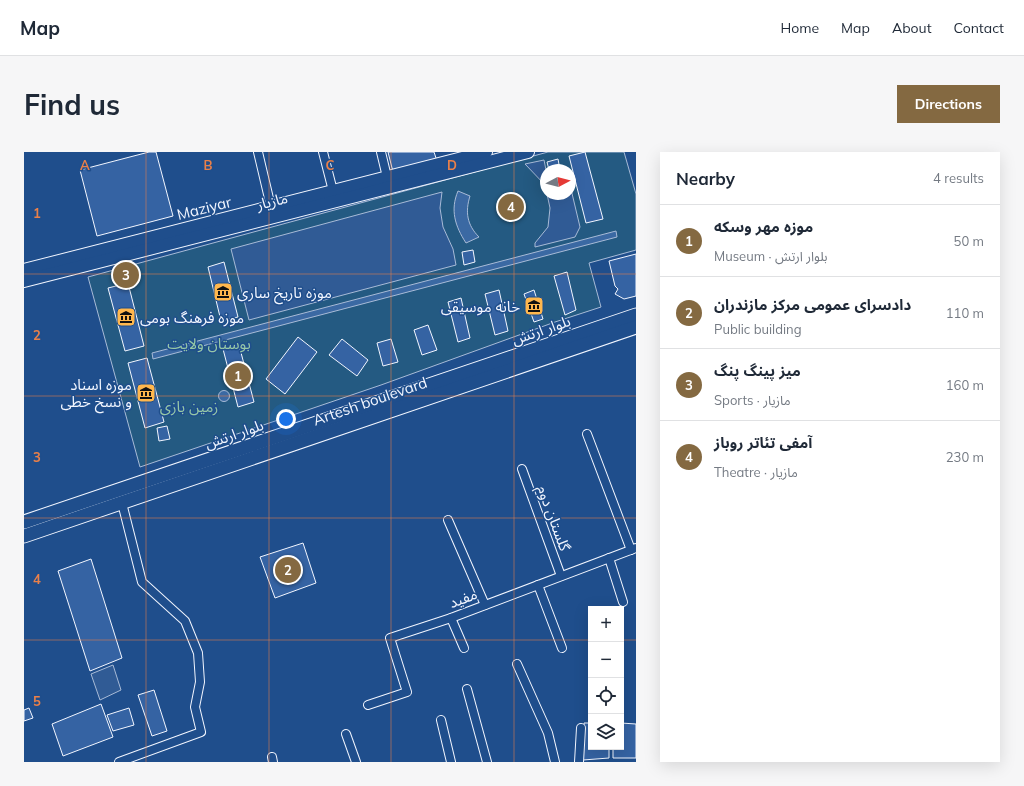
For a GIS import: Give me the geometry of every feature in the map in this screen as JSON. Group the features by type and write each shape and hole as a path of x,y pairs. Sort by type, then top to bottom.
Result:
{"main road":[{"name":"Maziyar","path":"24,270 85,260 271,207 314,201 333,191 471,154 486,152"},
{"name":"مازیار","path":"24,281 85,260 314,201 528,152"},
{"name":"بلوار ارتش","path":"24,522 55,511 120,497 480,374 636,315"},
{"path":"480,374 636,327"},
{"path":"24,536 60,524 120,497"},
{"path":"55,511 60,524"}],"street":[{"path":"258,152 271,207"},
{"path":"323,152 333,191"},
{"path":"381,152 387,177"},
{"path":"587,434 634,549"},
{"name":"گلستان دوم","path":"522,469 561,576"},
{"path":"119,762 201,732 195,707 200,682 198,653 185,621 142,582 120,497"},
{"path":"448,520 485,605"},
{"name":"مفید","path":"368,705 407,692 390,638 451,618 634,549"},
{"path":"609,558 623,602"},
{"path":"538,585 562,648"},
{"path":"451,618 464,648"},
{"path":"517,664 548,733 555,762"},
{"path":"467,689 487,762"},
{"path":"441,720 451,762"},
{"path":"579,762 581,728"},
{"path":"346,734 356,762"}],"green space":[{"name":"بوستان ولایت","path":"548,152 624,152 636,194 636,250 589,263 601,307 555,322 381,385 140,467 88,277"}],"shaded area":[{"path":"544,160 545,164 540,164 540,180 525,164"},
{"path":"458,191 470,196 467,213 468,218 472,228 479,237 466,243 455,218 454,205"},
{"path":"442,192 440,208 443,227 453,249 456,265 249,320 231,249"},
{"path":"548,200 574,200 580,227 575,237 535,247 535,243 548,227 550,208"},
{"path":"616,231 617,237 153,359 152,353"},
{"path":"224,390 228,392 230,396 228,400 224,402 220,400 218,396 220,392"},
{"path":"113,665 121,690 100,700 91,674"}],"building":[{"path":"149,152 156,152 173,216 97,236 80,170"},
{"path":"388,152 434,152 437,161 393,172"},
{"path":"585,152 603,219 586,223 576,184 576,164 571,164 569,156"},
{"path":"558,159 559,164 548,164 547,162"},
{"path":"473,250 475,262 464,265 462,252"},
{"path":"636,254 636,296 624,299 615,294 618,289 615,286 609,261"},
{"name":"موزه تاریخ ساری","path":"224,262 238,317 221,321 208,267"},
{"path":"567,272 576,310 565,315 554,276"},
{"name":"موزه فرهنگ بومی","path":"128,283 144,346 125,351 108,288"},
{"path":"499,290 508,331 495,335 485,294"},
{"name":"خانه موسیقی","path":"534,290 543,319 534,322 524,294"},
{"path":"461,298 470,338 458,342 448,302"},
{"path":"428,325 437,350 422,355 414,330"},
{"path":"298,337 317,352 285,394 266,379"},
{"path":"342,339 368,360 357,376 329,355"},
{"path":"391,339 398,362 383,366 377,343"},
{"path":"239,345 254,402 238,407 223,349"},
{"name":"موزه اسناد و نسخ خطی","path":"147,358 164,422 145,428 128,363"},
{"path":"167,426 170,439 159,441 157,428"},
{"path":"303,543 316,583 275,598 260,557"},
{"path":"91,559 122,658 90,671 58,571"},
{"path":"154,690 167,731 152,736 138,695"},
{"path":"101,704 113,737 63,756 52,724"},
{"path":"29,708 33,718 24,721 24,710"},
{"path":"129,708 134,725 113,731 107,715"},
{"path":"584,723 588,723 588,750 609,750 609,758 583,760"},
{"path":"624,723 636,724 636,758 613,758 613,750 624,750"}],"place":[{"name":"آمفی تئاتر روباز","path":"511,207"},
{"name":"میز پینگ پنگ","path":"126,275"},
{"name":"موزه تاریخ ساری","path":"223,292"},
{"name":"خانه موسیقی","path":"534,306"},
{"name":"موزه فرهنگ بومی","path":"126,317"},
{"name":"موزه مهر وسکه","path":"238,376"},
{"name":"موزه اسناد و نسخ خطی","path":"146,393"},
{"name":"دادسرای عمومی مرکز مازندران","path":"288,570"}],"park label":[{"name":"زمین بازی","path":"189,406"}]}
